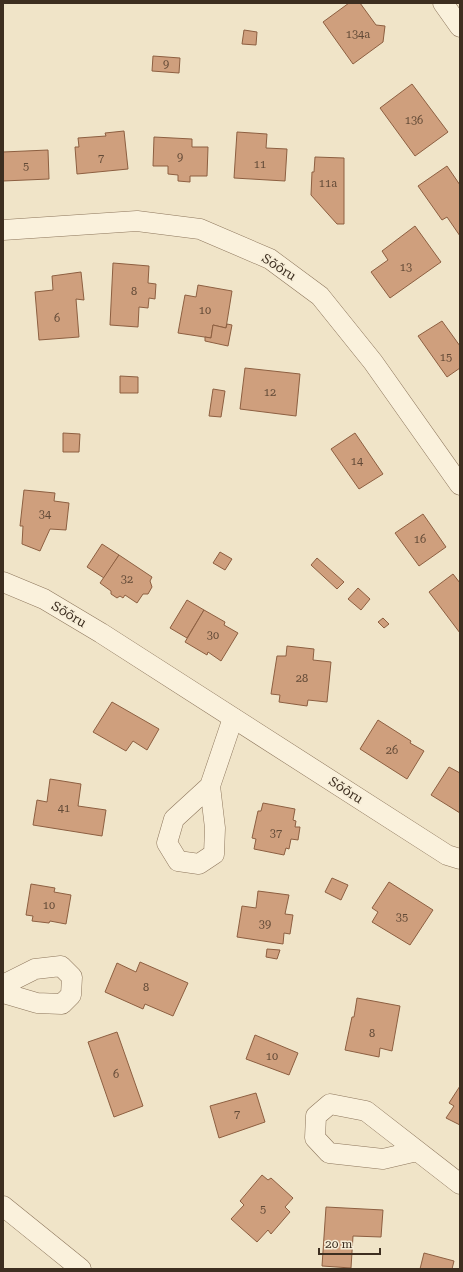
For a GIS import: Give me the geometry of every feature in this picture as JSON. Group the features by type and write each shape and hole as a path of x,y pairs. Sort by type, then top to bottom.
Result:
{"street":[{"path":"443,3 460,27"},
{"name":"Sõõru","path":"3,230 137,221 200,229 270,259 320,296 372,362 460,485"},
{"name":"Sõõru","path":"3,582 51,603 101,633 447,856 460,859"},
{"path":"210,786 233,718"},
{"path":"3,985 36,969 54,966 61,966 72,977 71,995 62,1004 37,1003 3,993"},
{"path":"417,1151 383,1159 329,1154 315,1138 316,1116 330,1104 366,1111 460,1184"},
{"path":"3,1206 81,1269"}],"building":[{"path":"349,3 360,3 376,25 385,26 383,42 353,64 323,22"},
{"path":"244,30 257,32 256,45 242,44"},
{"path":"153,56 180,58 179,73 152,71"},
{"path":"412,84 448,132 415,156 380,108"},
{"path":"124,131 128,169 77,174 75,147 79,147 78,138 106,136 105,133"},
{"path":"237,132 267,134 266,148 287,149 285,181 234,178"},
{"path":"154,137 192,139 192,147 208,147 207,176 190,176 190,182 178,181 178,175 168,174 168,166 153,166"},
{"path":"48,150 49,179 3,181 3,152"},
{"path":"315,157 344,158 344,224 337,224 311,195 312,172 314,172"},
{"path":"447,166 460,185 460,236 447,217 442,220 418,186"},
{"path":"415,226 441,262 390,298 371,272 388,260 382,251"},
{"path":"113,263 149,266 148,283 156,284 155,299 149,298 148,308 139,307 138,327 110,325"},
{"path":"81,272 84,300 76,299 79,337 39,340 35,292 53,290 52,276"},
{"path":"198,285 232,291 226,328 213,325 211,338 178,333 185,295 196,297"},
{"path":"442,321 460,346 460,368 447,377 418,336"},
{"path":"227,324 232,325 228,346 205,341 205,337 211,338 213,325 226,328"},
{"path":"245,368 300,374 296,416 240,409"},
{"path":"120,376 138,377 138,393 120,393"},
{"path":"213,389 225,391 221,417 209,416"},
{"path":"63,433 80,434 79,452 63,452"},
{"path":"355,433 383,474 359,489 331,449"},
{"path":"24,490 55,493 54,501 69,503 66,530 50,529 40,551 22,544 23,526 20,526"},
{"path":"423,514 446,547 419,566 395,533"},
{"path":"102,544 119,555 104,578 87,567"},
{"path":"220,552 232,559 225,570 213,563"},
{"path":"119,555 152,577 150,581 152,587 148,594 143,594 137,603 125,595 123,598 120,596 117,598 111,594 111,591 100,583"},
{"path":"317,558 344,582 337,589 311,565"},
{"path":"453,574 460,583 460,633 429,592"},
{"path":"358,588 370,599 361,610 348,599"},
{"path":"187,600 204,610 187,638 170,628"},
{"path":"204,610 225,622 224,625 238,633 221,661 208,652 207,655 185,642"},
{"path":"383,618 389,624 384,628 378,622"},
{"path":"287,646 314,649 313,660 331,662 327,702 308,700 307,706 279,702 280,695 271,694 277,656 286,656"},
{"path":"112,702 159,729 147,750 133,741 126,751 93,732"},
{"path":"378,720 424,751 407,779 360,749"},
{"path":"449,767 460,773 460,813 431,795"},
{"path":"50,779 81,784 78,806 106,810 102,836 33,825 37,800 47,802"},
{"path":"263,803 295,809 293,820 296,821 295,827 300,827 298,840 291,839 289,849 286,848 284,855 254,849 256,839 252,838 258,811 261,811"},
{"path":"332,878 348,885 341,900 325,892"},
{"path":"389,882 433,910 410,945 372,922 378,912 372,908"},
{"path":"31,884 55,888 54,892 71,895 66,924 50,921 49,923 32,921 33,916 26,915"},
{"path":"258,891 289,895 285,914 293,915 290,934 284,933 283,944 237,937 242,906 256,908"},
{"path":"267,949 280,950 277,959 266,957"},
{"path":"140,962 188,983 173,1016 145,1004 143,1009 105,992 117,963 136,972"},
{"path":"357,998 400,1006 392,1051 380,1048 379,1057 345,1050 352,1017 354,1017"},
{"path":"117,1032 143,1106 114,1117 88,1042"},
{"path":"255,1035 298,1053 289,1075 246,1059"},
{"path":"460,1086 460,1125 446,1118 454,1106 449,1103"},
{"path":"256,1093 265,1122 219,1138 210,1106"},
{"path":"262,1175 268,1180 271,1178 293,1198 285,1207 290,1212 271,1234 268,1230 257,1242 231,1219 244,1205 240,1201"},
{"path":"326,1207 383,1210 381,1237 353,1236 351,1268 322,1266"},
{"path":"424,1253 454,1261 452,1269 420,1269"}]}
